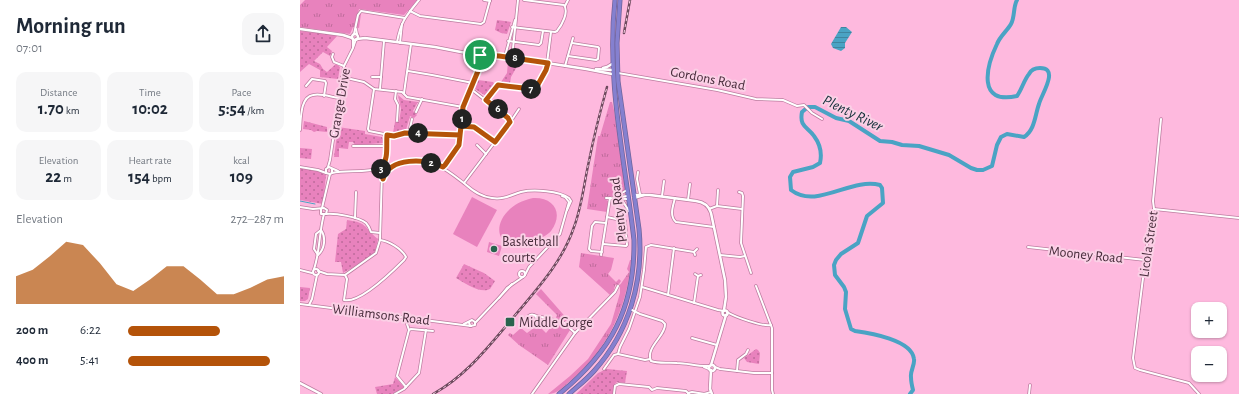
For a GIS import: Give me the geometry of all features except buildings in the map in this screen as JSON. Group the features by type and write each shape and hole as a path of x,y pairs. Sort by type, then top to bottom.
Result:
{"highway":[{"name":"Plenty Road","path":"559,394 584,372 597,357 611,336 622,315 628,294 634,262 634,240 612,72 614,0"},
{"name":"Plenty Road","path":"569,394 590,375 606,355 620,333 630,311 637,282 640,250 639,230 618,73 617,43 620,0"},
{"name":"Gordons Road","path":"612,72 618,73"},
{"path":"628,197 634,196"},
{"path":"559,394 565,392 569,394"}],"street":[{"path":"399,43 400,27 402,22 419,0"},
{"path":"410,11 420,16 481,24 484,22 490,0 484,0"},
{"path":"512,58 514,27 518,0"},
{"path":"524,0 565,6"},
{"path":"514,27 557,32 562,24 566,11 565,6 568,0"},
{"name":"Grange Drive","path":"329,173 327,168 330,160 344,66 354,48 358,15 361,11 405,18"},
{"path":"504,57 508,41 514,27"},
{"name":"Gordons Road","path":"300,29 612,72"},
{"path":"508,41 539,45 541,43 543,31"},
{"path":"486,100 498,85 532,89 536,88 546,70 548,63 552,32"},
{"path":"566,66 573,38"},
{"path":"380,89 384,41"},
{"path":"568,56 598,59 600,48 572,43"},
{"path":"404,93 411,44"},
{"path":"333,54 332,59 334,62 344,66"},
{"path":"443,167 459,145 463,107 478,71 480,55"},
{"path":"587,69 605,68 612,64"},
{"path":"408,71 473,83"},
{"name":"Gordons Road","path":"618,73 717,90 756,99 783,100 797,106 804,105 822,119"},
{"path":"342,77 364,82 374,89 396,91 404,93 407,97 463,107"},
{"path":"372,77 381,77"},
{"path":"306,86 312,79 325,81 324,96"},
{"path":"374,89 368,129 369,131 394,136 409,133 460,135"},
{"path":"471,89 510,121"},
{"path":"396,91 395,99 398,106 397,121"},
{"path":"300,130 301,104 305,99 313,95 339,98"},
{"path":"416,112 422,99"},
{"path":"464,183 520,109"},
{"path":"409,133 412,119"},
{"name":"Licola Street","path":"1161,119 1153,201 1154,209 1151,214 1133,358 1135,368 1189,383 1199,394"},
{"path":"461,126 474,127 495,142"},
{"path":"300,270 345,275 376,253 380,240 387,135"},
{"path":"477,145 486,154"},
{"path":"352,146 386,146"},
{"name":"Grange Drive","path":"329,173 332,168 330,160"},
{"path":"300,167 329,173 384,169 416,161 430,162 443,167 476,193 491,198 504,198 529,191 558,194 569,199 560,234 529,267 524,276 515,282 496,301 481,317 475,323 474,326 469,324 469,322 481,317"},
{"path":"318,170 332,168 339,172"},
{"name":"Plenty Road","path":"638,172 637,179 640,196"},
{"path":"309,305 312,299 323,214 322,209 325,201 329,173"},
{"path":"662,196 664,181"},
{"path":"688,200 690,184"},
{"path":"615,198 627,190"},
{"path":"716,206 718,190"},
{"path":"355,218 356,192"},
{"path":"739,192 742,193 743,196 741,243 751,273"},
{"path":"634,196 662,196 701,202 710,210 726,286 724,320 713,359 710,387 712,393 688,394 682,391 657,388 652,390"},
{"path":"615,198 620,199 628,197"},
{"path":"606,198 628,197"},
{"path":"606,223 594,222 589,250 602,254 610,198"},
{"path":"674,198 672,216 676,222 714,227"},
{"path":"620,199 624,202 630,212"},
{"path":"323,214 326,210 325,201"},
{"path":"710,210 716,206 742,209"},
{"path":"300,207 322,209 332,213 355,218 366,223 371,232 380,233"},
{"path":"313,209 323,214 332,213"},
{"path":"1154,209 1239,218"},
{"path":"603,244 623,247 627,245 625,220 607,217"},
{"path":"318,254 314,250 316,234 321,230"},
{"path":"345,275 347,279 344,300 349,301 361,296 383,281 404,260 406,257 404,253 386,240 380,240"},
{"path":"618,354 629,329 642,287 646,246 651,245 695,250 695,255"},
{"name":"Mooney Road","path":"1028,247 1145,260"},
{"path":"668,295 674,248"},
{"path":"720,255 745,256"},
{"path":"515,282 521,271 529,267"},
{"path":"521,271 524,272 524,276"},
{"path":"519,274 520,277 524,276"},
{"path":"694,303 698,275"},
{"path":"496,301 504,291 512,285"},
{"path":"532,394 575,333 615,292 618,286"},
{"path":"756,286 772,328 773,394"},
{"path":"642,287 765,326 771,325"},
{"path":"312,299 314,306"},
{"name":"Williamsons Road","path":"300,304 471,326"},
{"path":"630,311 662,321 666,325 653,348 650,359"},
{"path":"533,315 563,322 575,333"},
{"path":"533,315 530,316 528,320 532,324 540,320 547,319"},
{"path":"533,315 537,318 536,322"},
{"path":"405,318 405,322 409,330 397,376 406,387"},
{"name":"Williamsons Road","path":"461,324 466,324 469,322"},
{"name":"Williamsons Road","path":"409,330 433,331"},
{"path":"395,394 406,387 419,373 426,330"},
{"path":"692,338 717,344"},
{"path":"737,371 738,361 746,354 748,350"},
{"path":"604,369 614,355 618,354 645,360 650,359 653,362 684,364 757,373 772,372"},
{"path":"300,383 321,394"},
{"path":"614,394 615,386 618,384 648,387 652,390"},
{"path":"1029,394 1030,385"}],"green space":[{"path":"305,0 418,0 404,15 359,9 358,13 361,14 359,28 353,27 350,34 300,27 300,5"},
{"path":"497,20 511,22 507,34 495,30"},
{"path":"300,31 338,35 327,47 332,51 330,56 323,52 314,61 320,64 327,72 336,64 340,67 338,79 320,77 320,70 309,64 300,72"},
{"path":"508,61 519,63 511,77 510,83 501,82 507,73"},
{"path":"478,80 493,82 495,86 486,96 475,89"},
{"path":"398,95 404,100 418,102 413,111 417,115 414,118 410,116 406,130 393,133 395,122 399,122 401,109"},
{"path":"610,102 612,102 614,110 625,191 615,196 606,197 605,199 608,201 607,212 587,209 598,136 600,136"},
{"path":"304,121 327,127 327,132 314,132 303,129"},
{"path":"338,127 365,131 365,134 382,137 384,143 355,145 353,142 349,142 348,149 339,148 339,157 334,157"},
{"path":"300,148 312,149 311,159 300,158"},
{"path":"300,168 317,171 326,175 323,204 300,200"},
{"path":"472,197 497,210 477,247 453,234"},
{"path":"533,198 546,200 555,207 557,218 555,224 550,232 535,241 536,242 520,245 508,244 501,238 499,230 501,220 508,211 518,203"},
{"path":"347,220 362,224 378,239 375,252 359,264 343,273 341,262 335,262 338,234 346,229"},
{"name":"Basketball courts","path":"489,242 502,246 499,256 487,252"},
{"path":"581,253 614,258 611,270 608,274 616,282 619,279 621,281 619,284 615,285 614,290 610,295 579,267"},
{"path":"630,260 629,278 620,312 604,343 582,370 559,390 548,394 588,359 611,324 620,293 620,285 629,272 627,269"},
{"path":"464,264 484,273 495,281 490,289 477,289 456,278"},
{"path":"300,287 310,288 308,299 305,301 300,301"},
{"path":"541,289 569,321 569,324 556,318 557,315 536,294"},
{"path":"556,321 563,323 570,330 548,365 519,345 508,335 510,333 513,335 521,328 527,333 538,325 546,333"},
{"path":"756,349 760,353 759,364 747,362 744,358"},
{"path":"607,369 627,371 625,383 617,382 615,384 613,394 576,394 598,373"},
{"path":"395,377 404,387 403,388 392,394 377,394 375,387 393,384"}],"water":[{"path":"841,27 846,27 852,32 845,43 845,48 841,51 833,48 831,44"}],"waterway":[{"name":"Plenty River","path":"910,394 913,390 911,375 914,359 912,352 898,342 851,329 845,309 846,292 835,275 834,265 836,260 841,254 858,243 867,216 883,203 882,188 880,185 858,185 812,197 801,195 791,190 790,177 793,172 813,167 820,163 821,160 821,153 816,139 803,124 801,117 802,112 808,107 815,107 836,118 849,121 880,141 919,146 949,155 977,170 983,170 992,166 997,145 1001,137 1007,134 1024,137 1028,134 1034,122 1049,77 1049,72 1046,69 1036,68 1027,76 1017,96 1004,97 995,95 990,90 988,82 990,63 998,41 1012,21 1017,0"},
{"path":"300,201 315,204"}],"railway":[{"path":"624,33 630,0"},
{"path":"433,394 456,379 476,360 548,276 563,252 569,240 579,211 593,142 607,87"}],"place":[{"name":"Basketball courts","path":"494,249"},
{"name":"Middle Gorge","path":"510,322"}],"route":[{"path":"480,55 478,71 463,107 460,135 459,145 445,165 443,167 430,162 416,161 405,163 387,170 383,179 381,168 383,166 387,151 387,135 394,136 405,133 460,135 461,126 477,128 495,142 510,120 486,100 498,85 532,89 536,88 547,68 548,63 499,56 480,55"}]}
